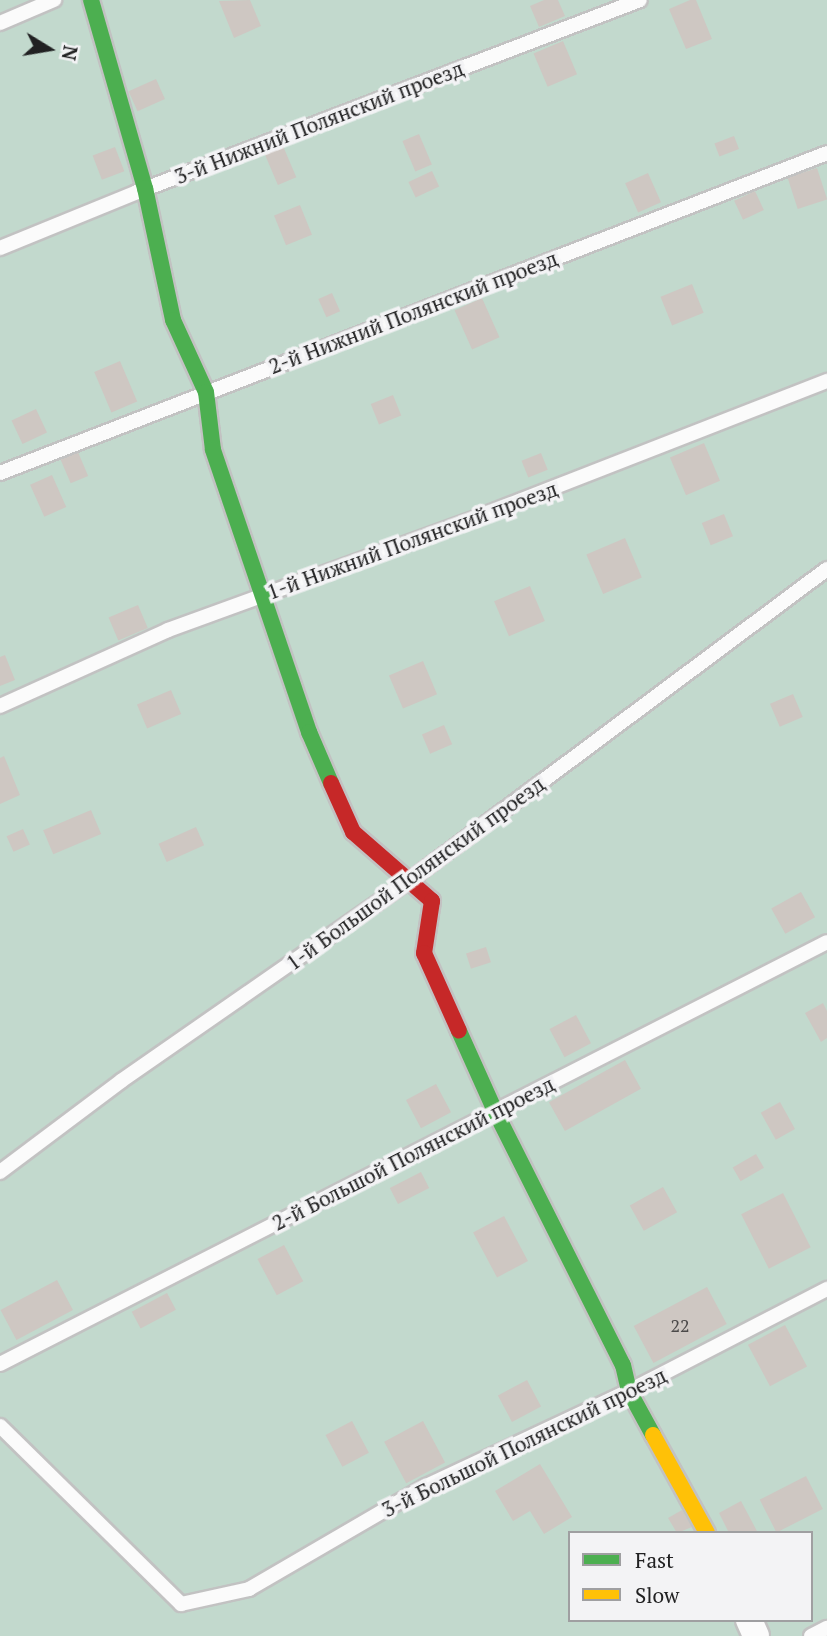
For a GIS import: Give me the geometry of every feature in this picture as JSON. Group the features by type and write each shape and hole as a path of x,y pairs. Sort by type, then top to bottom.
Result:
{"street":[{"path":"91,0 145,188 173,320 206,392 213,450 309,732 353,832 432,901 424,953 495,1111 623,1366 629,1391 706,1531"}],"lane":[{"path":"0,23 54,0"},
{"name":"3-й Нижний Полянский проезд","path":"0,248 145,188 639,0"},
{"name":"2-й Нижний Полянский проезд","path":"0,473 827,153"},
{"name":"1-й Нижний Полянский проезд","path":"0,706 168,629 478,517 827,381"},
{"name":"1-й Большой Полянский проезд","path":"0,1172 121,1080 410,880 827,569"},
{"name":"2-й Большой Полянский проезд","path":"0,1364 827,942"},
{"name":"3-й Большой Полянский проезд","path":"0,1426 181,1604 249,1589 426,1486 629,1391 827,1289"},
{"path":"811,1636 827,1628"}],"green space":[{"path":"0,0 827,0 827,1636 0,1636"}],"building":[{"path":"250,0 261,26 234,38 219,1"},
{"path":"544,0 558,0 565,16 539,27 530,6"},
{"path":"696,0 712,39 686,49 669,9"},
{"path":"563,41 577,74 548,87 534,54"},
{"path":"156,79 165,99 138,111 129,91"},
{"path":"419,134 432,164 415,171 402,141"},
{"path":"734,136 739,149 719,157 714,144"},
{"path":"283,146 296,177 278,185 265,154"},
{"path":"115,147 124,171 102,180 93,156"},
{"path":"817,168 827,199 798,209 788,178"},
{"path":"432,171 439,186 416,197 408,182"},
{"path":"648,173 661,202 638,212 625,183"},
{"path":"755,191 764,210 743,220 734,201"},
{"path":"300,205 312,235 286,245 274,215"},
{"path":"692,284 704,313 672,325 660,297"},
{"path":"332,293 340,311 326,317 318,299"},
{"path":"482,298 499,337 472,349 455,310"},
{"path":"120,361 137,402 111,412 94,372"},
{"path":"393,395 401,415 379,424 371,404"},
{"path":"36,409 47,433 23,444 12,420"},
{"path":"704,443 720,481 686,495 670,457"},
{"path":"78,452 88,476 71,483 61,459"},
{"path":"541,453 548,470 528,478 522,461"},
{"path":"52,475 66,507 44,517 30,485"},
{"path":"724,514 733,536 711,545 702,523"},
{"path":"625,538 642,578 603,594 586,554"},
{"path":"530,586 545,621 509,636 494,601"},
{"path":"138,605 148,628 118,641 109,618"},
{"path":"5,655 15,680 0,686 0,657"},
{"path":"423,661 437,694 403,709 389,675"},
{"path":"171,690 181,714 147,728 137,704"},
{"path":"793,694 803,717 780,727 770,704"},
{"path":"444,725 452,744 430,754 422,734"},
{"path":"4,756 20,795 0,804 0,758"},
{"path":"91,810 101,834 53,854 43,830"},
{"path":"196,827 204,845 167,862 159,844"},
{"path":"23,829 30,845 13,852 7,836"},
{"path":"801,892 815,917 785,934 771,908"},
{"path":"486,947 491,962 471,969 466,953"},
{"path":"823,1003 827,1011 827,1038 821,1042 805,1013"},
{"path":"576,1015 591,1043 565,1057 550,1029"},
{"path":"625,1060 641,1089 565,1131 549,1102"},
{"path":"436,1084 451,1112 421,1128 406,1100"},
{"path":"780,1102 795,1129 776,1140 761,1113"},
{"path":"756,1154 764,1168 741,1181 733,1168"},
{"path":"421,1172 429,1188 398,1204 390,1188"},
{"path":"663,1187 677,1212 644,1231 630,1205"},
{"path":"783,1193 811,1247 769,1269 741,1214"},
{"path":"504,1216 528,1261 497,1277 473,1232"},
{"path":"284,1245 303,1281 277,1295 258,1259"},
{"path":"57,1280 73,1310 16,1340 0,1310"},
{"path":"707,1287 727,1324 653,1363 634,1326"},
{"path":"167,1293 176,1310 141,1329 132,1312"},
{"path":"785,1325 807,1366 770,1386 748,1345"},
{"path":"527,1380 541,1406 512,1422 498,1395"},
{"path":"352,1421 369,1453 342,1467 326,1435"},
{"path":"423,1421 445,1462 406,1483 384,1442"},
{"path":"540,1464 572,1517 544,1534 530,1511 513,1521 495,1491"},
{"path":"806,1476 823,1509 776,1531 760,1500"},
{"path":"741,1501 757,1531 728,1531 719,1513"},
{"path":"682,1510 692,1527 676,1531 668,1518"}],"traffic: fast":[{"path":"91,0 145,188 173,320 206,392 213,450 309,732 331,783"},
{"path":"459,1031 495,1111 623,1365 629,1391 653,1435"}],"traffic: slow":[{"path":"653,1435 706,1531"}],"traffic: jam":[{"path":"331,783 353,832 432,901 424,953 459,1031"}]}
